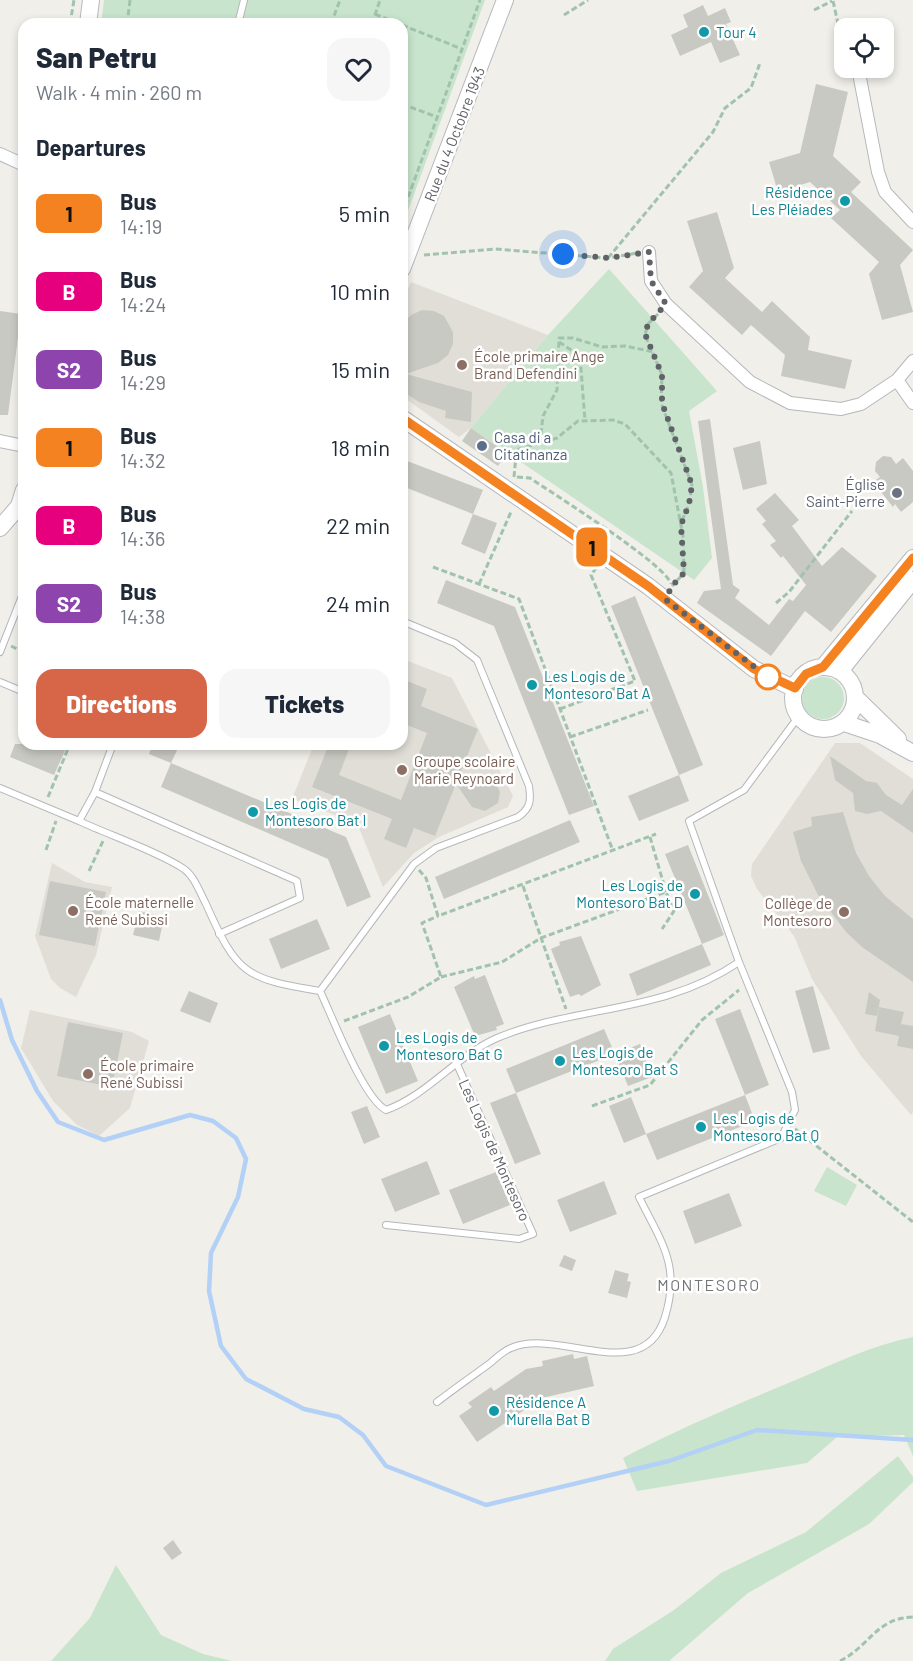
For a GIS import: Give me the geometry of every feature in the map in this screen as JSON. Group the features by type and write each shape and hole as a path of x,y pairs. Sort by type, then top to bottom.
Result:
{"main road":[{"path":"89,18 91,0"},
{"name":"Rue du 4 Octobre 1943","path":"408,253 505,0"},
{"path":"408,422 488,477 519,495 605,556 669,593 754,669 795,688"},
{"path":"0,528 18,507"},
{"path":"855,697 853,711 844,723 825,729 815,728 799,716 795,707 795,688 806,674 823,667 913,558"},
{"path":"840,671 913,580"},
{"path":"823,667 840,671 848,678 855,697 911,752"},
{"path":"844,723 880,735 911,752"}],"street":[{"path":"860,78 878,172 885,192 913,222"},
{"path":"0,154 18,162"},
{"path":"649,252 651,281 666,304 750,382 790,403 841,409 861,404 897,380 913,361"},
{"path":"897,380 913,403"},
{"path":"0,441 18,445"}],"lane":[{"path":"240,18 244,0"},
{"path":"0,652 18,607"},
{"path":"0,788 80,821 185,870 198,886 219,934 236,963 274,984 320,991 414,864 436,848 518,817 527,811 531,800 529,786 477,660 455,643 408,623"},
{"path":"0,682 18,690"},
{"path":"437,1402 511,1348 538,1343 627,1353 644,1347 662,1328 672,1294 672,1266 639,1197 781,1138 795,1110 792,1092 739,962 689,821 744,790 799,716"},
{"path":"80,821 95,792 111,750"},
{"path":"95,792 297,881 300,898 219,934"},
{"name":"Les Logis de Montesoro","path":"320,991 364,1085 376,1105 387,1110 402,1104 456,1062 496,1039 568,1017 622,1009 665,997 724,972 739,962"},
{"name":"Les Logis de Montesoro","path":"386,1225 519,1239 532,1234 456,1062"}],"path":[{"path":"71,18 74,0"},
{"path":"128,18 130,0"},
{"path":"333,18 340,0"},
{"path":"374,18 380,0"},
{"path":"408,197 480,0"},
{"path":"564,15 588,0"},
{"path":"814,10 833,0 837,18"},
{"path":"375,14 384,18"},
{"path":"408,28 462,49"},
{"path":"608,258 713,132 725,108 751,88 760,63"},
{"path":"408,106 437,117"},
{"path":"408,262 495,249 608,258 649,252"},
{"path":"666,304 648,324 645,334 662,375 662,403 692,485 689,504 681,525"},
{"path":"540,444 543,416 557,390 559,338 573,338 602,347 625,345 654,352"},
{"path":"559,342 580,356 585,421"},
{"path":"514,477 516,455 519,449 557,438 578,421 613,420 625,424 671,472 681,525 684,573 669,593"},
{"path":"488,477 530,478 648,559 670,578 669,593"},
{"path":"479,584 519,495"},
{"path":"776,603 789,592 852,511"},
{"path":"560,709 635,681 591,574 605,556"},
{"path":"432,567 519,599 613,851"},
{"path":"4,643 18,650"},
{"path":"570,737 648,710"},
{"path":"44,807 68,750"},
{"path":"46,850 59,814"},
{"path":"89,871 106,833"},
{"path":"441,977 422,923 657,834"},
{"path":"650,837 674,911 662,929"},
{"path":"414,864 426,878 438,916"},
{"path":"523,886 568,1017"},
{"path":"336,1025 408,997 441,977 502,962 541,938 666,892"},
{"path":"592,1106 650,1085 702,1020 747,983"},
{"path":"788,1124 913,1222"},
{"path":"840,1661 857,1650 886,1623 913,1617"}],"shaded area":[{"name":"École primaire Ange Brand Defendini","path":"411,282 548,335 471,428 459,437 408,400 408,289"},
{"name":"Groupe scolaire Marie Reynoard","path":"408,661 452,678 513,796 508,807 439,837 414,853 383,887 357,823 292,799 312,750 408,750"},
{"name":"Collège de Montesoro","path":"835,743 860,743 913,779 913,1112 911,1115 861,1056 812,979 794,936 757,889 751,876 752,864"},
{"name":"École maternelle René Subissi","path":"52,863 85,882 112,887 96,955 76,997 60,988 51,979 35,936"},
{"name":"École primaire René Subissi","path":"30,1010 132,1032 149,1041 130,1108 99,1136 77,1125 53,1101 21,1048"}],"green space":[{"path":"104,0 485,0 408,211 408,18 102,18"},
{"path":"609,269 717,391 689,411 703,487 712,558 694,580 471,428 548,335"},
{"path":"823,677 838,683 844,698 838,713 823,719 808,713 802,698 808,683"},
{"path":"827,1167 857,1185 846,1206 814,1191"},
{"path":"913,1337 913,1456 904,1435 837,1437 807,1463 637,1491 623,1458 709,1417 841,1361"},
{"path":"898,1456 913,1477 913,1482 869,1524 748,1593 669,1661 605,1661 613,1649 674,1610 721,1573 806,1532"},
{"path":"116,1565 161,1635 203,1654 232,1661 51,1661 90,1618"}],"building":[{"name":"Tour 4","path":"703,5 708,16 725,8 731,22 726,24 740,55 720,63 711,42 680,56 671,35 688,27 683,15"},
{"name":"Résidence Les Pléiades","path":"816,84 848,92 833,156 861,182 851,192 913,250 900,265 913,312 882,320 869,274 879,262 831,218 840,210 810,182 778,192 769,162 800,153"},
{"name":"Résidence Les Pléiades","path":"717,212 734,268 725,278 762,312 772,301 810,337 808,350 852,360 845,389 781,376 785,355 751,325 742,335 689,287 703,271 687,221"},
{"path":"422,310 434,311 444,316 453,332 453,344 448,355 438,363 408,373 408,318"},
{"path":"0,311 18,314 18,337 8,415 0,415"},
{"path":"408,375 472,392 471,422 445,418 446,411 419,402 408,395"},
{"path":"710,419 733,585 740,590 735,598 769,625 789,599 793,601 806,585 783,556 781,558 770,545 776,541 762,524 766,521 756,509 775,493 799,520 792,526 822,566 842,547 877,576 831,632 805,611 771,656 697,603 704,591 721,589 698,421"},
{"path":"471,428 507,453 498,466 462,441"},
{"path":"760,441 767,484 743,490 733,448"},
{"name":"Église Saint-Pierre","path":"883,456 891,457 896,464 903,458 913,471 913,502 901,512 895,504 893,507 873,482 880,477 875,471 876,462"},
{"path":"408,461 483,490 473,514 408,488"},
{"path":"473,514 497,523 485,554 461,544"},
{"name":"Les Logis de Montesoro Bat A","path":"446,580 515,607 594,806 569,815 494,626 437,603"},
{"path":"635,596 703,765 679,775 611,606"},
{"path":"408,681 427,689 421,706 478,729 435,836 414,828 406,848 384,839 392,819 312,787 327,750 349,750 339,775 401,800 427,733 408,725"},
{"path":"15,744 18,744 18,750 65,750 54,775 10,757"},
{"path":"151,750 177,750 171,763 149,754"},
{"path":"830,756 866,781 877,783 886,795 902,805 913,789 913,833 881,811 867,814 855,811 853,793 835,780"},
{"name":"Les Logis de Montesoro Bat I","path":"171,763 346,837 371,897 347,907 328,859 161,787"},
{"path":"679,775 689,801 639,821 628,796"},
{"path":"482,776 495,781 500,792 498,803 485,811 472,807 457,785"},
{"path":"843,812 856,853 869,876 885,896 913,919 913,982 862,947 846,932 818,895 801,861 793,832 812,826 811,817"},
{"path":"570,820 580,842 444,899 435,877"},
{"name":"Les Logis de Montesoro Bat D","path":"688,845 724,935 702,944 665,854"},
{"path":"50,881 106,892 95,946 39,935"},
{"path":"139,911 164,917 159,941 133,935"},
{"path":"317,919 330,949 281,969 269,939"},
{"path":"581,936 601,985 581,996 579,994 570,997 551,949 560,945 559,942"},
{"name":"Les Logis de Montesoro Bat D","path":"702,944 711,965 637,996 629,974"},
{"path":"485,975 504,1024 496,1027 497,1030 475,1036 454,987 474,976 475,979"},
{"path":"813,986 830,1049 813,1053 795,991"},
{"path":"189,991 218,1003 210,1023 180,1011"},
{"path":"869,992 880,1000 877,1016 865,1014"},
{"path":"879,1007 904,1012 901,1024 913,1026 913,1049 897,1046 899,1036 875,1031"},
{"path":"740,1009 769,1085 745,1095 715,1019"},
{"name":"Les Logis de Montesoro Bat G","path":"390,1014 418,1081 386,1094 358,1027"},
{"path":"68,1022 123,1033 112,1087 57,1076"},
{"name":"Les Logis de Montesoro Bat S","path":"604,1029 615,1054 516,1093 506,1069"},
{"path":"640,1044 652,1077 628,1086 615,1054"},
{"path":"516,1093 541,1154 515,1164 490,1103"},
{"name":"Les Logis de Montesoro Bat Q","path":"745,1095 755,1121 657,1160 646,1134"},
{"path":"631,1097 646,1134 624,1143 609,1106"},
{"path":"367,1106 380,1137 364,1144 351,1112"},
{"path":"427,1161 440,1194 395,1212 381,1179"},
{"path":"496,1172 510,1205 463,1224 449,1190"},
{"path":"604,1181 617,1214 570,1232 557,1200"},
{"path":"729,1193 742,1226 695,1244 683,1211"},
{"path":"564,1255 576,1260 572,1271 559,1266"},
{"path":"615,1270 629,1274 627,1281 631,1282 627,1298 608,1293"},
{"path":"573,1354 574,1359 587,1356 594,1386 542,1398 477,1442 459,1416 472,1407 468,1403 491,1387 494,1391 526,1369 543,1366 542,1361"},
{"path":"173,1540 182,1553 172,1560 163,1548"}],"waterway":[{"path":"0,1000 12,1040 37,1091 58,1122 104,1140 190,1115 213,1121 236,1138 246,1159 238,1197 211,1253 209,1291 221,1346 246,1379 304,1409 339,1417 363,1435 386,1466 486,1505 669,1461 757,1430 913,1440"}],"bus line":[{"name":"1","path":"408,422 488,477 519,495 648,586 754,669 795,688 806,674 823,667 913,558"}],"place":[{"name":"Tour 4","path":"704,32"},
{"name":"Résidence Les Pléiades","path":"845,201"},
{"name":"École primaire Ange Brand Defendini","path":"462,365"},
{"name":"Casa di a Citatinanza","path":"482,446"},
{"name":"Église Saint-Pierre","path":"897,493"},
{"name":"Les Logis de Montesoro Bat A","path":"532,685"},
{"name":"Groupe scolaire Marie Reynoard","path":"402,770"},
{"name":"Les Logis de Montesoro Bat I","path":"253,812"},
{"name":"Les Logis de Montesoro Bat D","path":"695,894"},
{"name":"École maternelle René Subissi","path":"73,911"},
{"name":"Collège de Montesoro","path":"844,912"},
{"name":"Les Logis de Montesoro Bat G","path":"384,1046"},
{"name":"Les Logis de Montesoro Bat S","path":"560,1061"},
{"name":"École primaire René Subissi","path":"88,1074"},
{"name":"Les Logis de Montesoro Bat Q","path":"701,1127"},
{"name":"Résidence A Murella Bat B","path":"494,1411"}],"district":[{"name":"MONTESORO","path":"709,1284"}],"route":[{"path":"563,254 608,258 649,252 651,281 666,304 648,324 645,334 662,375 662,403 692,485 689,504 681,525 684,573 671,587 666,600 754,669 768,677"}]}
